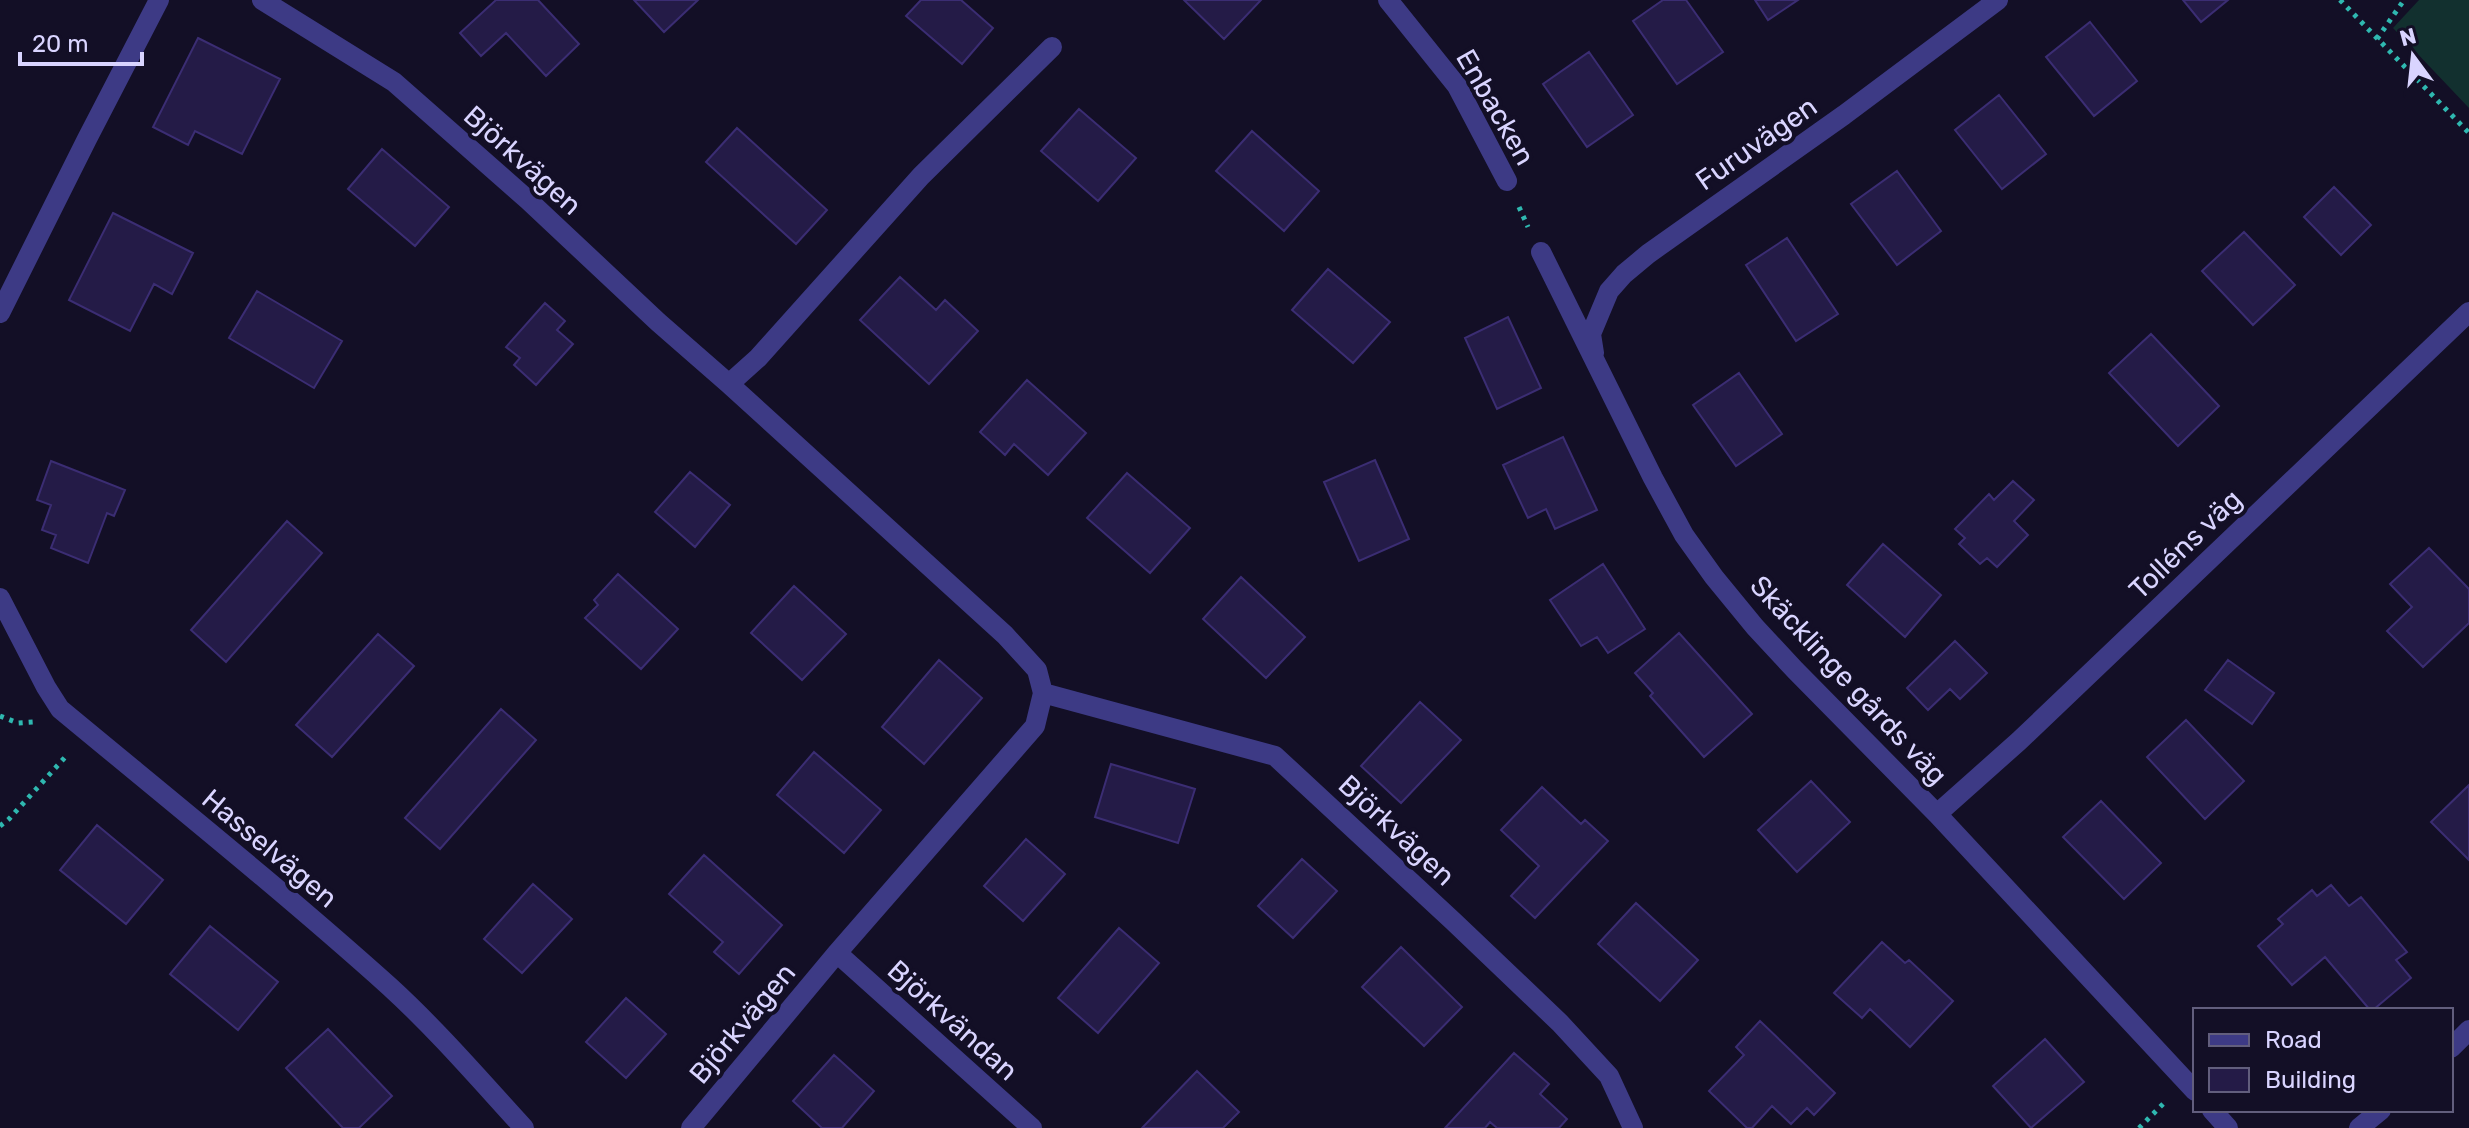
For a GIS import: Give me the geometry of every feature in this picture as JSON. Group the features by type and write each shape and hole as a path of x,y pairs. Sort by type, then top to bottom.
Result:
{"street":[{"path":"0,313 159,0"},
{"name":"Björkvägen","path":"262,0 394,82 528,200 658,322 1005,635 1037,670 1043,693 1035,726 837,953 691,1128"},
{"name":"Enbacken","path":"1388,0 1457,86 1507,181"},
{"name":"Furuvägen","path":"1596,362 1591,334 1609,291 1624,274 1998,0"},
{"path":"729,384 758,358 921,176 1052,47"},
{"name":"Skäcklinge gårds väg","path":"1541,252 1659,490 1684,535 1714,577 1795,670 1937,814 2193,1089"},
{"name":"Tolléns väg","path":"1937,814 2019,741 2469,312"},
{"name":"Hasselvägen","path":"0,598 60,709 391,988 524,1128"},
{"name":"Björkvägen","path":"1043,693 1275,756 1560,1023 1609,1076 1633,1128"},
{"name":"Björkvändan","path":"837,953 1032,1128"},
{"path":"2453,1046 2469,1030"},
{"path":"2214,1112 2228,1128"},
{"path":"2359,1128 2379,1112"}],"path":[{"path":"2340,0 2469,133"},
{"path":"2377,39 2404,0"},
{"name":"Enbacken","path":"1507,181 1541,252"},
{"path":"0,716 18,723 46,722"},
{"path":"0,826 75,746"}],"green space":[{"path":"2419,0 2469,0 2469,108 2393,28"}],"building":[{"path":"496,0 538,0 579,44 546,76 506,33 481,56 460,33"},
{"path":"634,0 698,0 664,32"},
{"path":"921,0 961,0 993,28 962,64 906,16"},
{"path":"1184,0 1261,0 1224,39"},
{"path":"1663,0 1686,0 1723,52 1677,84 1633,21"},
{"path":"1755,0 1798,0 1768,20"},
{"path":"2183,0 2228,0 2201,22"},
{"path":"2090,22 2137,81 2094,116 2046,57"},
{"path":"198,38 280,79 242,154 195,131 188,145 153,127"},
{"path":"1589,52 1633,115 1587,147 1543,84"},
{"path":"1999,95 2046,154 2002,189 1955,130"},
{"path":"1079,109 1136,158 1098,201 1041,151"},
{"path":"737,128 827,210 796,244 706,162"},
{"path":"1252,131 1319,191 1284,231 1216,171"},
{"path":"382,149 449,207 415,246 348,189"},
{"path":"1897,171 1941,231 1897,265 1851,204"},
{"path":"2334,187 2371,225 2341,255 2304,217"},
{"path":"113,213 193,253 172,294 154,284 130,331 69,300"},
{"path":"2244,232 2295,285 2253,325 2202,271"},
{"path":"1787,238 1838,314 1796,341 1746,265"},
{"path":"1328,269 1390,322 1353,363 1292,310"},
{"path":"900,277 936,310 945,300 978,331 929,384 860,320"},
{"path":"257,291 342,341 314,388 229,338"},
{"path":"545,303 565,321 557,330 573,344 536,385 514,365 520,358 506,347"},
{"path":"1508,317 1541,388 1497,409 1465,338"},
{"path":"2151,334 2219,406 2178,446 2109,373"},
{"path":"1739,373 1782,434 1736,466 1693,405"},
{"path":"1027,380 1086,433 1048,475 1014,444 1005,455 980,432"},
{"path":"1563,437 1597,510 1555,529 1546,509 1528,518 1503,465"},
{"path":"1375,460 1409,539 1359,561 1324,482"},
{"path":"51,461 125,490 114,516 107,513 88,563 51,548 56,535 42,530 51,505 37,500"},
{"path":"690,472 730,505 695,547 655,512"},
{"path":"1127,473 1190,528 1150,573 1087,518"},
{"path":"2013,481 2034,500 2014,521 2028,535 1997,567 1987,558 1980,564 1959,544 1965,538 1955,529 1989,494 1994,500"},
{"path":"287,521 322,553 226,662 191,630"},
{"path":"1883,544 1941,595 1905,637 1847,585"},
{"path":"2429,548 2469,589 2469,623 2423,667 2387,631 2412,607 2390,584"},
{"path":"1603,564 1645,629 1608,653 1597,637 1581,646 1550,600"},
{"path":"618,574 678,629 641,669 585,618 598,605 594,600"},
{"path":"1241,577 1305,637 1266,678 1203,619"},
{"path":"794,586 846,634 802,680 751,633"},
{"path":"1679,633 1752,714 1704,757 1650,696 1653,693 1635,673"},
{"path":"378,634 414,666 332,757 296,725"},
{"path":"1955,641 1987,673 1960,699 1950,689 1928,710 1907,688"},
{"path":"939,660 982,698 924,764 882,727"},
{"path":"2228,660 2274,693 2252,724 2205,690"},
{"path":"1420,702 1461,740 1401,803 1361,766"},
{"path":"501,709 536,740 440,849 405,818"},
{"path":"2186,720 2244,781 2205,819 2147,757"},
{"path":"814,752 881,810 844,853 777,795"},
{"path":"1111,764 1195,789 1178,843 1095,817"},
{"path":"1811,781 1850,822 1797,872 1758,830"},
{"path":"2469,785 2469,860 2431,822"},
{"path":"1542,787 1581,824 1585,820 1608,841 1535,918 1511,896 1539,866 1501,830"},
{"path":"2101,801 2161,863 2124,899 2063,837"},
{"path":"97,825 163,880 126,924 60,870"},
{"path":"1026,839 1065,874 1023,921 984,886"},
{"path":"704,855 782,925 739,974 714,952 723,942 669,894"},
{"path":"1302,859 1337,891 1293,938 1258,906"},
{"path":"533,884 572,919 522,973 484,939"},
{"path":"2331,885 2349,906 2361,897 2407,952 2396,960 2411,978 2375,1008 2368,1008 2325,957 2292,985 2258,946 2283,924 2278,919 2312,890 2317,896"},
{"path":"1636,903 1698,960 1660,1001 1598,944"},
{"path":"210,926 278,982 238,1030 170,974"},
{"path":"1119,928 1159,963 1098,1033 1058,998"},
{"path":"1882,942 1905,963 1909,960 1953,1001 1910,1047 1870,1009 1862,1018 1834,993"},
{"path":"1401,947 1462,1007 1424,1046 1362,987"},
{"path":"626,998 666,1034 626,1078 586,1042"},
{"path":"1760,1021 1835,1093 1814,1115 1807,1108 1791,1124 1772,1106 1752,1128 1747,1128 1709,1091 1744,1055 1736,1047"},
{"path":"328,1029 392,1096 359,1128 343,1128 286,1068"},
{"path":"2045,1039 2084,1082 2031,1128 1993,1086"},
{"path":"1514,1053 1549,1084 1540,1094 1567,1119 1559,1128 1497,1128 1490,1122 1485,1128 1445,1128"},
{"path":"834,1055 874,1091 842,1128 822,1128 793,1101"},
{"path":"1197,1071 1239,1112 1223,1128 1142,1128"}]}
